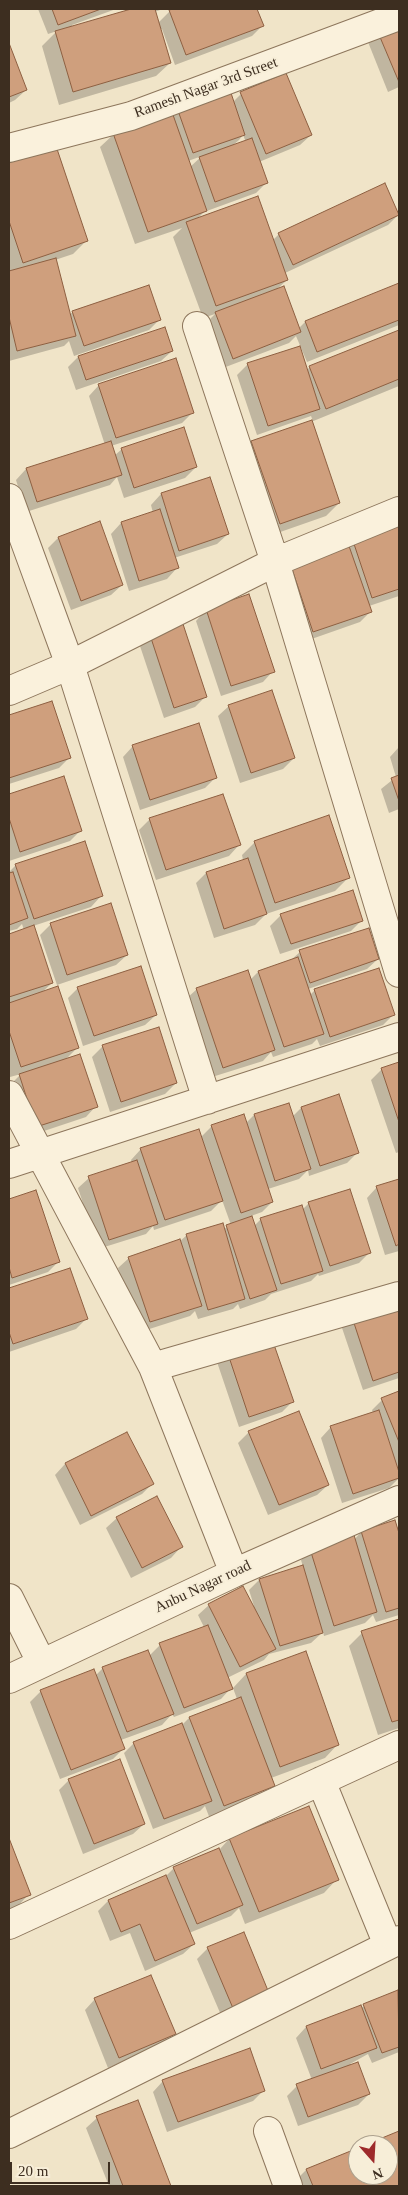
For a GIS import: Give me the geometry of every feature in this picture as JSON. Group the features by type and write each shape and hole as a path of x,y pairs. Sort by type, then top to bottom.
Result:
{"street":[{"name":"Ramesh Nagar 3rd Street","path":"9,148 131,116 399,16"},
{"path":"196,326 275,562 399,973"},
{"path":"9,498 70,665 207,1100"},
{"path":"9,691 70,665 275,562 399,511"},
{"path":"9,1164 399,1037"},
{"path":"9,1095 153,1367 234,1573"},
{"path":"153,1367 399,1296"},
{"name":"Anbu Nagar road","path":"9,1679 41,1662 234,1573 399,1500"},
{"path":"9,1598 41,1662"},
{"path":"9,1925 399,1745"},
{"path":"9,2134 394,1943 321,1781"},
{"path":"268,2131 288,2186"}],"building":[{"path":"52,9 101,9 58,25"},
{"path":"131,9 155,9 171,63 73,92 55,31"},
{"path":"257,9 264,26 186,55 169,10"},
{"path":"399,21 399,82 377,30"},
{"path":"9,43 27,90 9,97"},
{"path":"286,73 312,135 266,154 240,92"},
{"path":"229,87 245,135 193,153 176,105"},
{"path":"172,112 207,211 148,232 113,133"},
{"path":"252,138 268,183 215,202 199,157"},
{"path":"54,140 88,241 23,263 9,221 9,155"},
{"path":"385,183 399,215 293,265 278,233"},
{"path":"258,196 288,280 216,306 186,222"},
{"path":"56,258 76,336 17,351 9,317 9,271"},
{"path":"399,283 399,320 317,352 305,321"},
{"path":"149,285 161,320 84,346 72,311"},
{"path":"284,286 301,332 233,359 215,312"},
{"path":"165,327 173,351 86,380 78,356"},
{"path":"399,330 399,379 326,409 309,366"},
{"path":"300,346 320,409 268,426 247,363"},
{"path":"176,358 194,413 116,438 98,384"},
{"path":"312,420 340,503 280,524 251,441"},
{"path":"184,427 197,467 134,488 121,448"},
{"path":"111,441 122,475 37,502 26,468"},
{"path":"210,477 229,534 179,551 161,493"},
{"path":"160,509 179,568 139,581 121,522"},
{"path":"100,521 123,585 81,601 58,537"},
{"path":"399,526 399,589 372,598 353,541"},
{"path":"349,546 372,612 313,632 291,566"},
{"path":"249,594 275,672 231,686 206,609"},
{"path":"182,621 207,697 174,708 149,632"},
{"path":"272,690 295,758 251,773 228,705"},
{"path":"52,701 71,758 9,778 9,715"},
{"path":"199,723 217,778 150,800 132,745"},
{"path":"399,775 399,801 391,778"},
{"path":"64,776 82,831 20,852 9,818 9,794"},
{"path":"223,794 241,845 166,870 149,818"},
{"path":"329,815 350,878 275,903 254,841"},
{"path":"85,841 103,896 34,919 15,864"},
{"path":"248,858 267,914 224,929 206,872"},
{"path":"13,872 28,918 9,925 9,873"},
{"path":"353,890 363,921 291,944 280,914"},
{"path":"111,903 128,955 67,975 50,923"},
{"path":"34,925 53,983 9,997 9,934"},
{"path":"369,928 379,959 310,983 299,950"},
{"path":"298,957 324,1034 284,1047 258,971"},
{"path":"141,966 157,1015 94,1036 77,987"},
{"path":"379,968 395,1015 330,1037 314,989"},
{"path":"248,970 275,1050 223,1068 196,988"},
{"path":"58,986 79,1048 21,1067 9,1031 9,1003"},
{"path":"159,1027 177,1083 121,1102 102,1045"},
{"path":"80,1054 98,1107 36,1127 19,1074"},
{"path":"399,1062 399,1122 381,1068"},
{"path":"339,1094 359,1153 320,1166 301,1107"},
{"path":"289,1103 311,1169 275,1181 254,1114"},
{"path":"244,1114 273,1202 241,1213 211,1125"},
{"path":"199,1129 223,1201 165,1220 140,1148"},
{"path":"137,1160 158,1224 109,1240 88,1176"},
{"path":"399,1179 399,1244 396,1246 376,1186"},
{"path":"350,1189 371,1253 330,1266 308,1202"},
{"path":"36,1190 60,1262 12,1278 9,1267 9,1199"},
{"path":"302,1205 323,1271 281,1284 260,1218"},
{"path":"252,1216 277,1290 250,1299 226,1225"},
{"path":"223,1223 245,1299 208,1310 186,1234"},
{"path":"180,1239 202,1306 150,1322 128,1257"},
{"path":"70,1268 88,1319 13,1344 9,1332 9,1288"},
{"path":"399,1305 399,1372 373,1381 351,1314"},
{"path":"271,1336 294,1402 249,1417 227,1351"},
{"path":"399,1391 399,1442 381,1398"},
{"path":"379,1410 399,1472 399,1478 353,1494 330,1426"},
{"path":"299,1411 329,1485 279,1505 248,1431"},
{"path":"127,1432 154,1484 91,1516 65,1463"},
{"path":"157,1496 183,1547 142,1568 116,1517"},
{"path":"395,1520 399,1533 399,1608 386,1612 361,1531"},
{"path":"354,1535 377,1612 334,1626 310,1549"},
{"path":"303,1565 323,1633 280,1646 259,1579"},
{"path":"243,1586 276,1649 240,1667 208,1604"},
{"path":"399,1619 399,1720 392,1722 361,1631"},
{"path":"208,1625 233,1689 184,1708 159,1643"},
{"path":"148,1650 174,1714 127,1732 102,1667"},
{"path":"306,1651 339,1745 280,1767 246,1673"},
{"path":"94,1669 125,1749 71,1770 40,1690"},
{"path":"241,1697 275,1786 224,1806 189,1717"},
{"path":"182,1723 212,1801 164,1819 133,1742"},
{"path":"120,1759 145,1824 94,1844 68,1779"},
{"path":"309,1806 339,1880 259,1912 229,1838"},
{"path":"9,1838 31,1895 9,1903"},
{"path":"219,1848 243,1905 197,1924 173,1867"},
{"path":"166,1875 195,1944 155,1961 140,1924 121,1932 108,1900"},
{"path":"244,1932 271,1998 235,2013 207,1947"},
{"path":"151,1975 176,2034 119,2058 94,1998"},
{"path":"398,1990 399,2047 382,2053 363,2004"},
{"path":"361,2005 377,2048 321,2069 306,2026"},
{"path":"250,2048 265,2091 178,2122 162,2080"},
{"path":"358,2062 370,2094 308,2117 296,2084"},
{"path":"138,2100 171,2186 123,2186 96,2116"},
{"path":"399,2131 399,2186 313,2186 306,2169 348,2152 348,2185 398,2185 398,2135 389,2135"}]}
